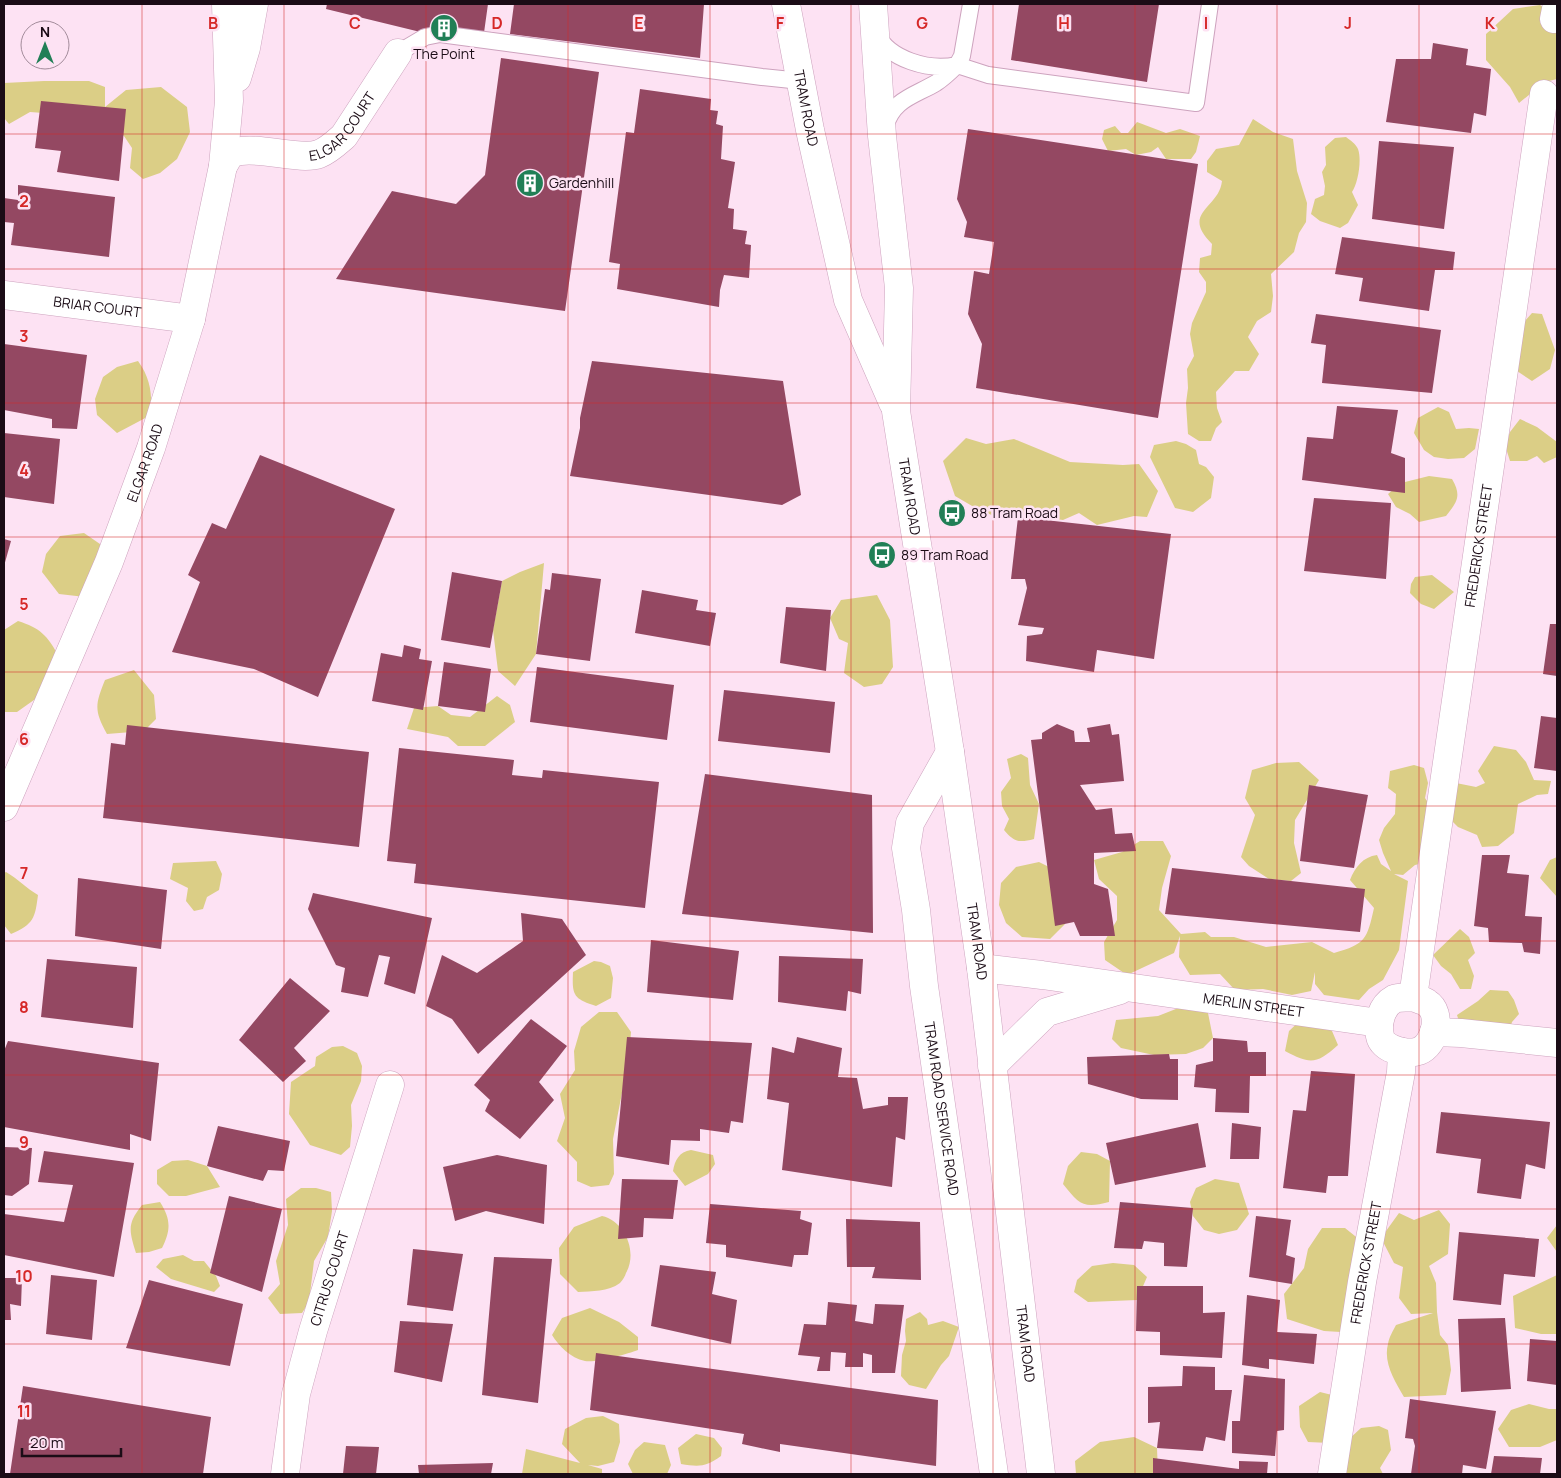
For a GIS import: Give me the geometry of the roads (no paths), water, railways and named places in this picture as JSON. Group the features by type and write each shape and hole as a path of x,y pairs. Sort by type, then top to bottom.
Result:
{"street":[{"name":"ELGAR ROAD","path":"4,807 109,562 151,448 191,319 223,166 228,109 226,4"},
{"name":"ELGAR ROAD","path":"228,109 246,48 254,4"},
{"name":"TRAM ROAD","path":"786,4 810,130 848,300 896,411"},
{"name":"TRAM ROAD","path":"874,4 882,136 899,288 896,411 950,752 981,968 1041,1474"},
{"name":"ELGAR COURT","path":"228,109 236,135 243,145 262,151 305,156 317,154 333,146 344,136 398,53"},
{"name":"FREDERICK STREET","path":"1413,998 1544,94"},
{"name":"ELGAR COURT","path":"223,166 233,154 262,151"},
{"name":"BRIAR COURT","path":"4,295 191,319"},
{"name":"TRAM ROAD SERVICE ROAD","path":"950,752 910,823 906,848 994,1474"},
{"name":"MERLIN STREET","path":"981,968 1379,1023"},
{"name":"MERLIN STREET","path":"992,1066 1047,1012 1129,988"},
{"path":"1413,998 1428,1003 1435,1013 1434,1032 1428,1045 1418,1052 1402,1052 1388,1047 1380,1038 1379,1023 1384,1008 1394,999 1413,998"},
{"path":"1434,1032 1557,1043"},
{"name":"FREDERICK STREET","path":"1332,1474 1362,1282 1401,1072 1402,1052"},
{"name":"CITRUS COURT","path":"284,1474 296,1394 313,1331 390,1085"}],"lane":[{"path":"882,136 889,114 895,107 913,94 937,83 957,65 962,56 971,4"},
{"path":"875,31 879,40 914,63 940,67 957,65 988,75 1196,102 1210,4"},
{"path":"398,53 425,37 440,34 801,81"}],"place":[{"name":"The Point","path":"444,28"},
{"name":"Gardenhill","path":"530,183"},
{"name":"88 Tram Road","path":"952,513"},
{"name":"89 Tram Road","path":"882,555"}]}
